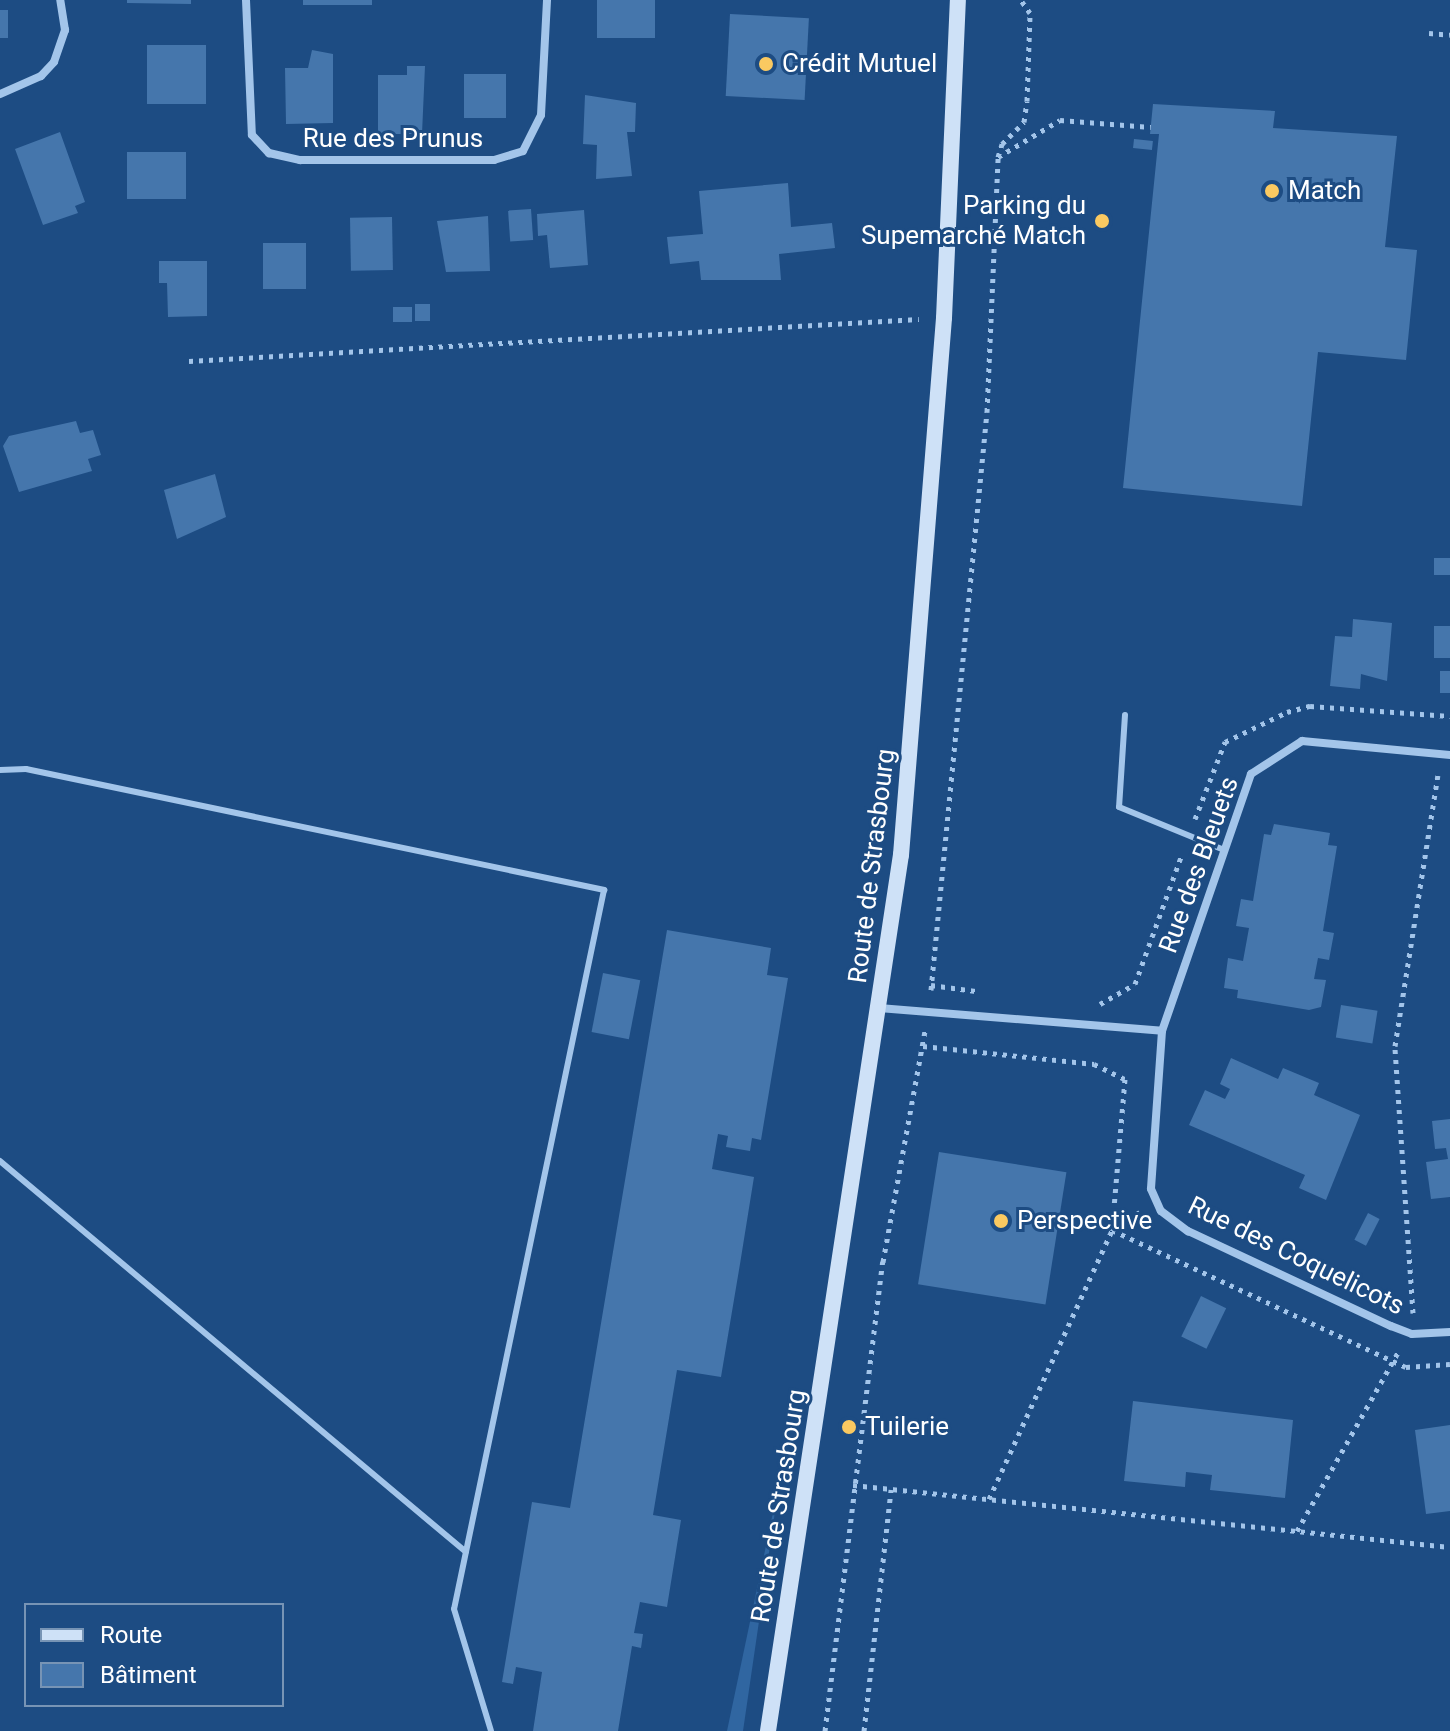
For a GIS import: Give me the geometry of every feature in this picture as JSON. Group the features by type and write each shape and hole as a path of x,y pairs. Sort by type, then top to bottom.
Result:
{"main road":[{"name":"Route de Strasbourg","path":"768,1731 901,855 944,318 958,0"}],"street":[{"path":"0,94 41,76 54,62 65,30 60,0"},
{"name":"Rue des Prunus","path":"246,0 247,120 260,147 300,160 494,160 523,151 541,115 547,0"},
{"name":"Rue des Bleuets","path":"1162,1031 1222,849 1251,774 1302,741 1446,755"},
{"path":"879,1008 1162,1031"},
{"name":"Rue des Coquelicots","path":"1162,1031 1155,1203 1188,1231 1412,1334 1450,1332"}],"lane":[{"path":"1125,715 1119,807 1222,849"},
{"path":"0,770 26,769 604,890 454,1609 491,1731"},
{"path":"0,1161 466,1552"}],"path":[{"path":"825,1731 853,1485 883,1262 927,1013 967,657 998,157 1002,144 1024,122 1030,13 1021,0"},
{"path":"1429,33 1450,35"},
{"path":"998,157 1060,120 1151,127"},
{"path":"189,361 944,318"},
{"path":"1297,1531 1412,1334 1395,1046 1446,755"},
{"path":"989,1499 1112,1230 1155,1203"},
{"path":"853,1485 1450,1547"},
{"path":"864,1731 891,1489"}],"shaded area":[{"path":"779,1484 743,1731 727,1731"}],"building":[{"path":"127,0 191,0 191,4 127,3"},
{"path":"303,0 372,0 372,5 303,5"},
{"path":"597,0 655,0 655,38 597,38"},
{"path":"0,10 8,10 8,38 0,38"},
{"name":"Crédit Mutuel","path":"730,14 809,18 805,100 726,96"},
{"path":"147,45 206,45 206,104 147,104"},
{"path":"312,50 333,54 333,123 286,124 285,68 308,68"},
{"path":"407,66 425,66 422,134 378,134 378,75 407,75"},
{"path":"464,74 506,74 506,118 464,118"},
{"path":"585,95 636,103 635,132 627,132 632,176 596,179 597,145 583,144"},
{"name":"Match","path":"1153,104 1275,111 1273,128 1397,136 1385,247 1417,250 1406,360 1318,352 1302,506 1123,488 1159,134 1150,134"},
{"path":"60,132 85,202 75,206 78,213 43,225 15,149"},
{"path":"1134,139 1153,141 1152,150 1133,148"},
{"path":"127,152 186,152 186,199 127,199"},
{"path":"788,183 791,227 832,223 835,248 779,254 781,280 701,280 699,261 670,264 667,237 703,234 699,191"},
{"path":"531,209 533,240 510,242 508,211"},
{"path":"584,210 588,265 550,268 547,235 538,236 537,214"},
{"path":"488,216 490,271 446,272 437,221"},
{"path":"392,217 393,270 351,271 350,218"},
{"path":"263,243 306,243 306,289 263,289"},
{"path":"159,261 207,261 207,316 168,317 167,283 159,283"},
{"path":"415,304 430,304 430,321 415,321"},
{"path":"393,307 412,307 412,322 393,322"},
{"path":"76,421 80,433 93,430 101,455 88,459 92,471 19,492 3,446 9,436"},
{"path":"215,474 226,517 177,539 164,490"},
{"path":"1434,558 1450,558 1450,575 1434,575"},
{"path":"1353,619 1392,623 1387,681 1361,674 1360,689 1330,686 1335,636 1352,637"},
{"path":"1434,626 1450,626 1450,658 1434,658"},
{"path":"1440,671 1450,671 1450,693 1440,693"},
{"path":"1274,824 1330,833 1328,845 1337,846 1323,931 1334,933 1329,960 1318,958 1314,979 1326,980 1321,1007 1309,1010 1237,998 1238,990 1224,988 1228,958 1243,961 1249,928 1236,926 1241,899 1253,901 1264,834 1271,835"},
{"path":"667,930 771,948 767,975 788,978 761,1140 752,1138 750,1151 726,1147 728,1136 718,1134 712,1169 754,1177 721,1377 677,1370 653,1515 681,1520 667,1607 640,1602 634,1633 643,1634 641,1648 632,1646 618,1731 533,1731 542,1672 516,1667 513,1684 502,1682 532,1502 570,1508"},
{"path":"603,973 640,980 629,1039 592,1032"},
{"path":"1341,1005 1378,1011 1372,1043 1336,1038"},
{"path":"1231,1058 1278,1079 1283,1068 1319,1083 1314,1095 1360,1115 1326,1200 1299,1188 1305,1175 1189,1125 1205,1090 1225,1099 1230,1089 1220,1084"},
{"path":"1450,1119 1450,1197 1431,1199 1426,1162 1448,1159 1446,1148 1435,1149 1432,1121"},
{"path":"939,1152 1066,1172 1045,1305 918,1284"},
{"path":"1368,1213 1380,1219 1366,1246 1354,1240"},
{"path":"1201,1296 1226,1308 1206,1349 1181,1336"},
{"path":"1133,1401 1293,1420 1285,1498 1210,1490 1212,1475 1186,1472 1185,1487 1124,1481"},
{"path":"1450,1425 1450,1511 1426,1514 1415,1430"}],"place":[{"name":"Crédit Mutuel","path":"766,64"},
{"name":"Match","path":"1272,191"},
{"name":"Parking du Supemarché Match","path":"1102,221"},
{"name":"Perspective","path":"1001,1221"},
{"name":"Tuilerie","path":"849,1427"}]}
